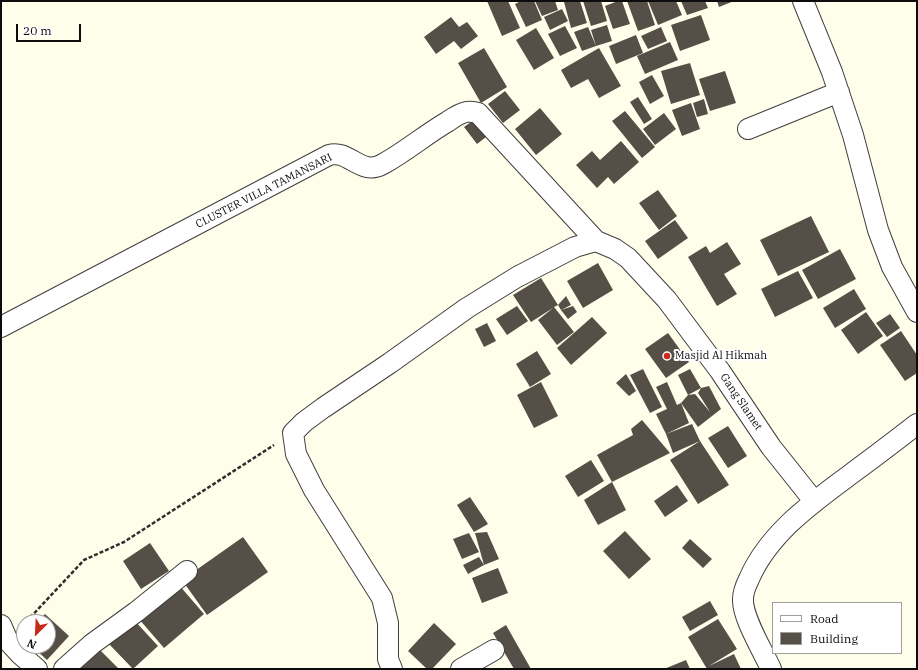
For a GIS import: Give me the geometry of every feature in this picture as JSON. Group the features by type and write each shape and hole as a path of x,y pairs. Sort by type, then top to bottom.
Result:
{"street":[{"path":"803,1 853,135 878,230 892,267 917,312"},
{"path":"748,129 838,92"},
{"name":"CLUSTER VILLA TAMANSARI","path":"1,327 328,156 333,154 341,155 364,167 378,167 431,131 464,112 470,111 478,113 596,241"},
{"path":"392,669 388,659 388,623 382,598 314,490 296,454 293,434 304,422 323,408 390,363 467,308 517,276 574,247 596,241"},
{"name":"Gang Slamet","path":"596,241 615,249 628,258 667,300 720,372 771,448 814,501"},
{"path":"771,669 750,624 744,607 744,593 753,569 760,556 777,536 814,501 917,424"},
{"path":"64,669 92,644 136,612 187,571"},
{"path":"3,637 37,669"},
{"path":"461,669 494,650"}],"path":[{"path":"33,614 84,560 124,542 293,434"}],"building":[{"path":"487,1 508,1 520,28 502,36"},
{"path":"521,1 534,1 542,20 526,27 515,4"},
{"path":"535,1 555,1 558,10 542,16"},
{"path":"580,1 587,23 571,28 564,2"},
{"path":"583,1 601,1 607,21 591,26"},
{"path":"622,1 630,24 613,29 605,6"},
{"path":"627,1 647,1 655,25 638,31"},
{"path":"648,1 676,1 682,15 658,25"},
{"path":"681,1 705,1 708,8 687,15"},
{"path":"717,1 734,1 719,7"},
{"path":"562,9 568,21 550,30 544,17"},
{"path":"701,15 710,40 680,51 671,25"},
{"path":"451,17 459,27 467,22 478,36 461,49 454,41 436,54 424,37"},
{"path":"607,25 612,41 596,46 591,30"},
{"path":"565,26 577,48 560,56 548,34"},
{"path":"588,27 596,46 582,51 574,32"},
{"path":"661,27 667,41 648,49 641,36"},
{"path":"536,28 554,58 534,70 516,40"},
{"path":"636,35 643,53 616,64 609,46"},
{"path":"670,42 678,60 645,74 637,56"},
{"path":"484,48 507,87 481,103 458,63"},
{"path":"599,48 621,86 599,98 588,79 571,88 561,70"},
{"path":"690,63 700,95 671,104 661,71"},
{"path":"725,71 736,103 710,111 699,79"},
{"path":"652,75 664,96 650,104 639,82"},
{"path":"505,91 520,110 503,123 488,104"},
{"path":"638,97 652,119 644,124 630,102"},
{"path":"704,99 708,114 697,117 693,103"},
{"path":"691,103 700,129 682,136 672,110"},
{"path":"540,108 562,134 536,155 515,129"},
{"path":"625,111 655,147 642,158 612,121"},
{"path":"664,113 676,129 655,145 643,129"},
{"path":"478,117 490,134 477,144 464,127"},
{"path":"621,141 639,162 614,184 608,177 597,188 576,165 592,151 600,160"},
{"path":"658,190 677,216 659,230 639,203"},
{"path":"811,216 829,252 778,276 760,240"},
{"path":"675,220 688,238 658,259 645,241"},
{"path":"727,242 741,264 724,274 737,294 717,306 688,257 706,246 710,253"},
{"path":"840,249 856,279 818,299 802,270"},
{"path":"598,263 613,290 583,308 567,281"},
{"path":"798,271 813,298 775,317 761,289"},
{"path":"541,278 558,305 554,307 574,332 557,345 538,320 553,308 531,322 513,295"},
{"path":"854,289 866,309 835,328 823,308"},
{"path":"566,296 571,305 561,310 558,305"},
{"path":"517,306 528,321 507,335 496,319"},
{"path":"573,306 577,312 568,319 561,310"},
{"path":"866,312 883,336 858,354 841,330"},
{"path":"890,314 900,328 887,337 876,323"},
{"path":"592,317 607,333 571,365 557,348"},
{"path":"487,323 496,341 484,347 475,329"},
{"path":"901,331 917,355 917,373 905,381 880,345"},
{"name":"Masjid Al Hikmah","path":"668,333 689,362 666,378 645,349"},
{"path":"537,351 551,374 530,387 516,364"},
{"path":"643,369 662,407 650,413 630,375"},
{"path":"690,369 701,388 688,395 678,375"},
{"path":"626,374 636,391 629,396 616,383"},
{"path":"541,382 558,416 534,428 517,395"},
{"path":"667,382 677,405 681,403 689,423 666,434 656,414 667,409 656,387"},
{"path":"709,386 721,409 698,427 681,403 688,395 695,394 710,412 698,393 701,388"},
{"path":"642,420 670,453 612,482 597,455 633,435 631,429"},
{"path":"692,424 700,441 673,453 666,434"},
{"path":"728,426 747,456 728,468 708,438"},
{"path":"700,441 729,485 698,504 670,460"},
{"path":"591,460 604,481 578,497 565,476"},
{"path":"612,482 626,510 598,525 584,500"},
{"path":"677,485 688,501 665,517 654,501"},
{"path":"470,497 488,524 474,532 457,505"},
{"path":"625,531 651,559 629,579 603,551"},
{"path":"487,532 499,559 484,565 475,533"},
{"path":"469,533 479,552 462,559 453,539"},
{"path":"243,537 268,572 207,615 182,580"},
{"path":"690,539 712,559 703,568 682,548"},
{"path":"150,543 169,571 141,589 123,561"},
{"path":"479,557 484,565 468,574 463,565"},
{"path":"498,568 508,593 482,603 472,578"},
{"path":"179,585 204,614 164,648 139,619"},
{"path":"710,601 718,615 690,631 682,617"},
{"path":"718,619 737,649 709,666 734,654 741,669 707,669 688,637"},
{"path":"134,620 158,646 133,669 109,644"},
{"path":"434,623 456,644 432,669 427,669 408,651"},
{"path":"56,624 69,636 56,650"},
{"path":"506,625 531,669 514,669 493,633"},
{"path":"99,649 119,669 78,669"},
{"path":"41,654 52,654 47,660"},
{"path":"686,660 690,669 664,669"}],"place":[{"name":"Masjid Al Hikmah","path":"667,356"}]}
